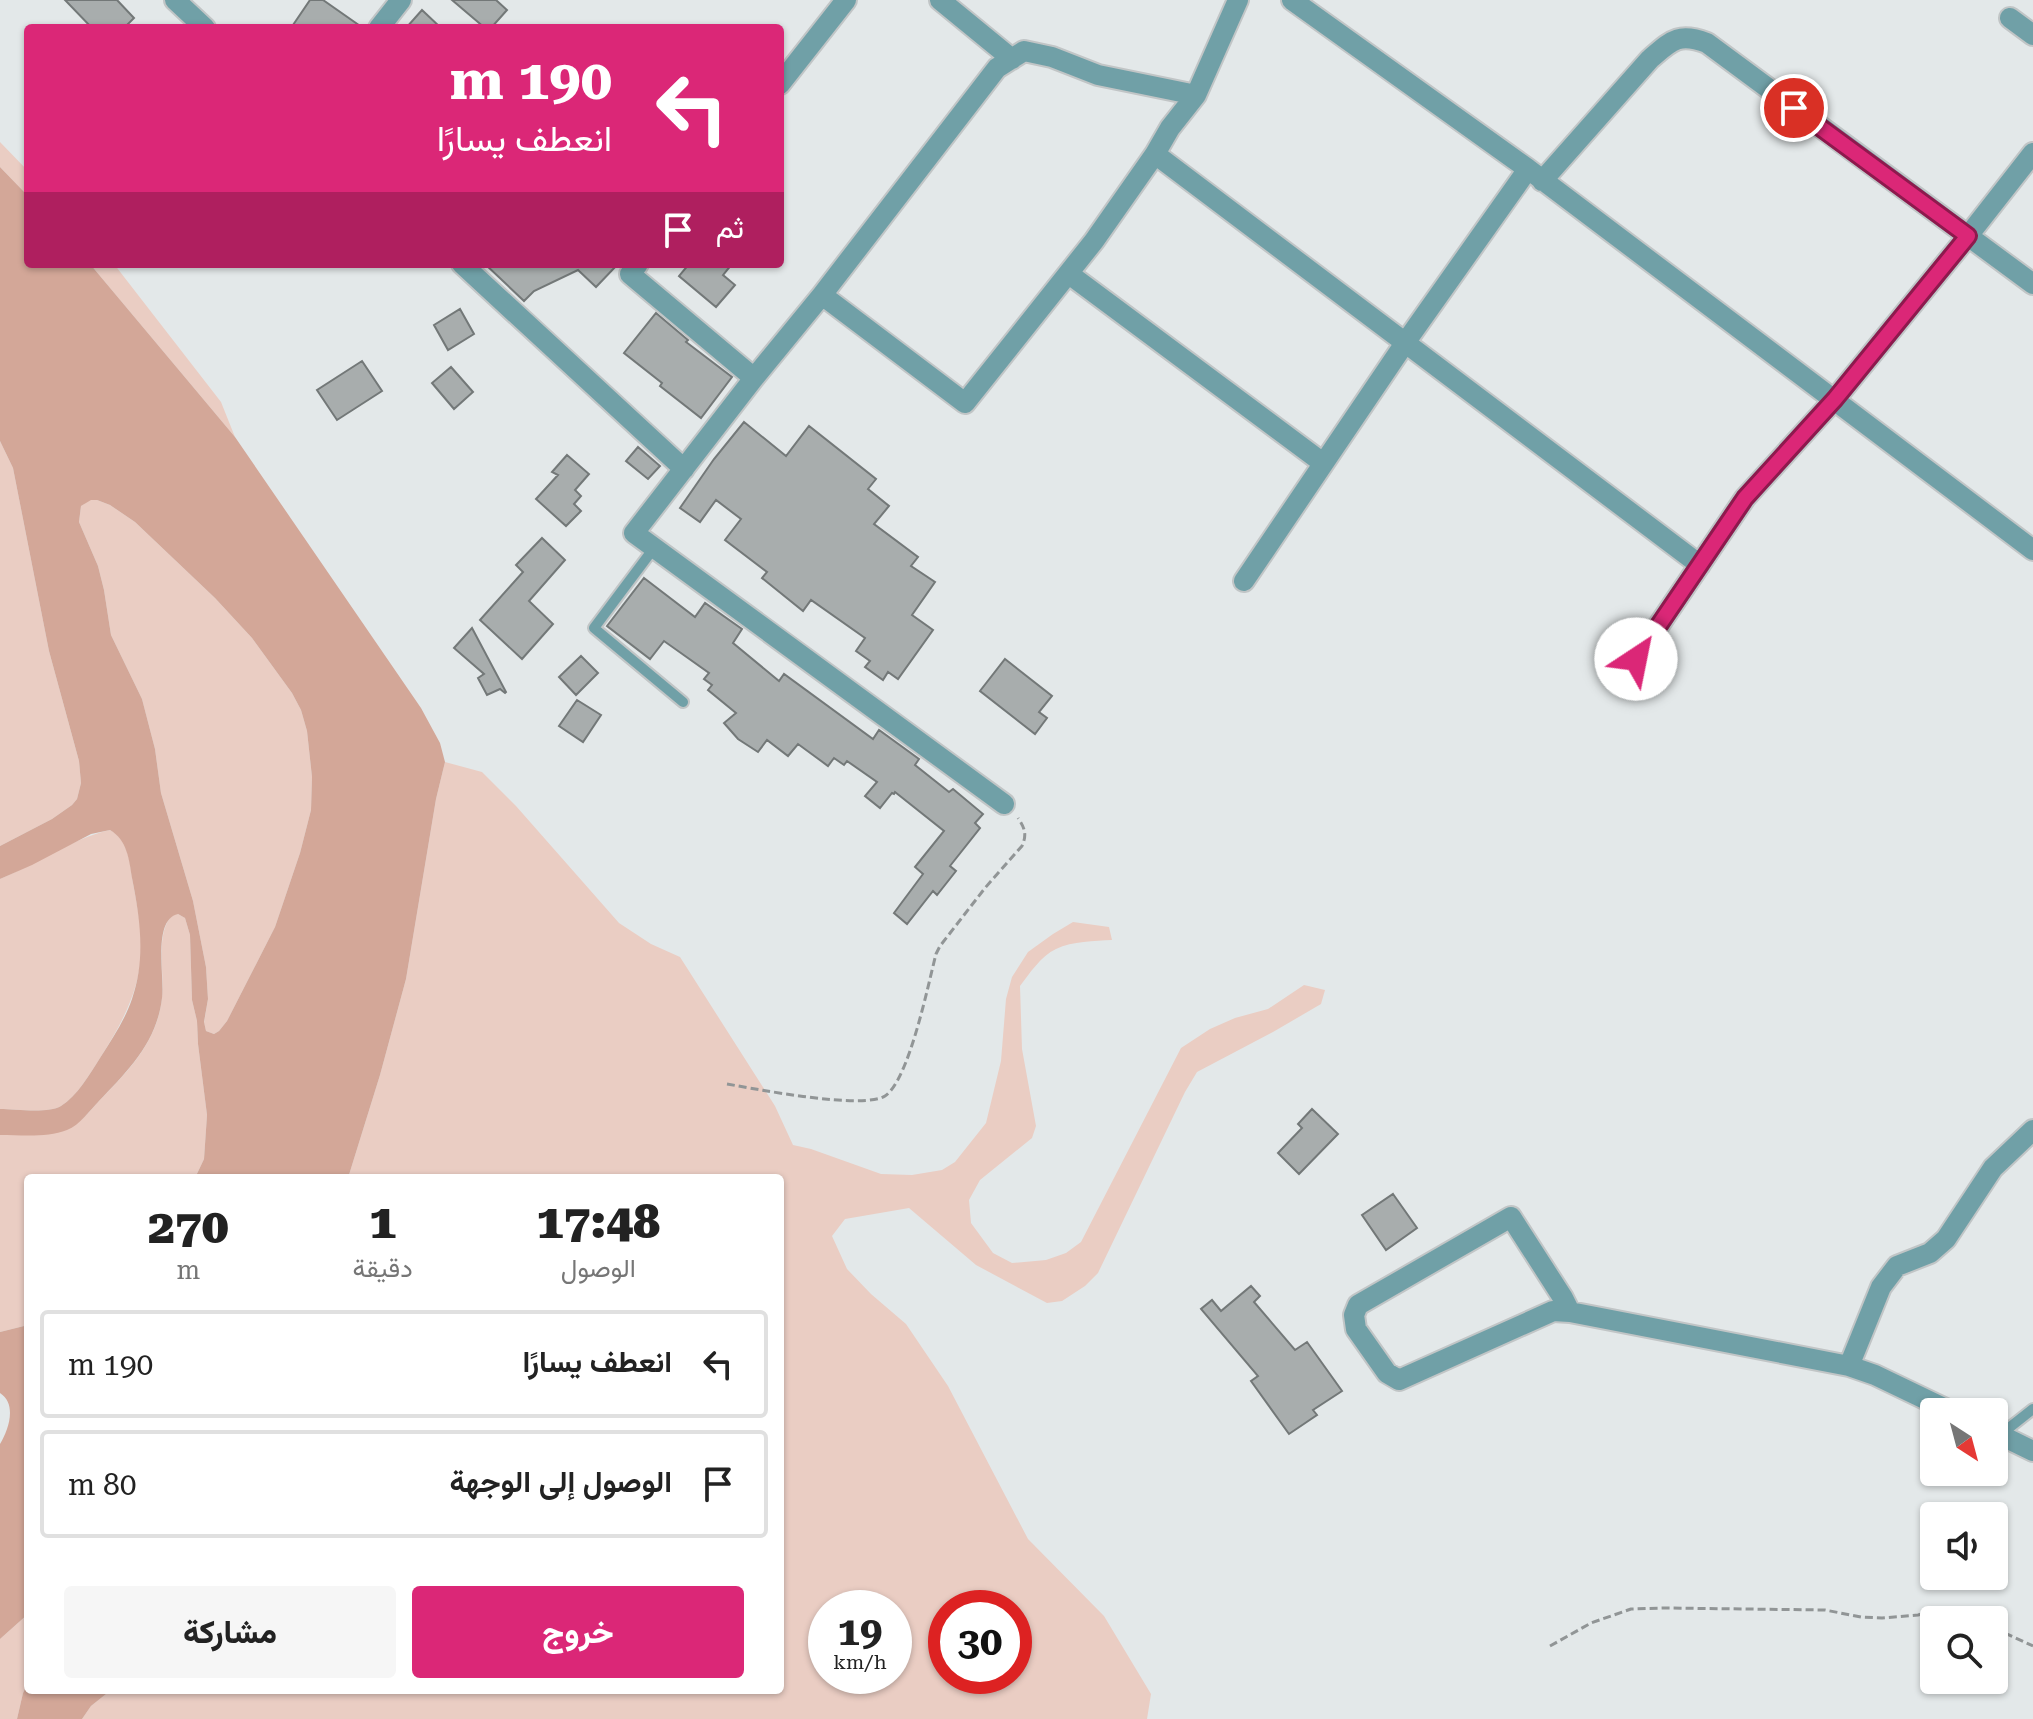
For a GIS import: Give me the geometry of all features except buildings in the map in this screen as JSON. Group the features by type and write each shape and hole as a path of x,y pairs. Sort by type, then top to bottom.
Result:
{"street":[{"path":"175,0 201,24"},
{"path":"382,24 401,0"},
{"path":"784,79 846,0"},
{"path":"940,0 1012,59"},
{"path":"822,295 965,403 1094,241 1170,128 1196,95 1238,0"},
{"path":"1292,0 1535,175 2033,550"},
{"path":"2010,18 2033,35"},
{"path":"1244,581 1405,343 1535,175 1670,42 1690,36 1707,43 2033,284"},
{"path":"1004,804 634,533 997,68 1024,51 1052,57 1098,75 1196,95"},
{"path":"1636,659 1745,498 1835,399 2033,153"},
{"path":"1155,154 1700,565"},
{"path":"466,268 684,469"},
{"path":"635,268 630,274 754,378"},
{"path":"1069,274 1323,463"},
{"path":"1849,1366 1881,1287 1897,1266 1930,1253 1946,1239 1993,1168 2033,1130"},
{"path":"1570,1312 1511,1217 1358,1305 1354,1315 1356,1329 1387,1373 1399,1380 1553,1311 1849,1366 1923,1398"},
{"path":"2008,1439 2033,1451"}],"lane":[{"path":"654,548 594,628 683,702"},
{"path":"2008,1426 2033,1409"}],"path":[{"path":"727,1084 870,1101 882,1098 893,1089 908,1060 940,946 1025,839 1025,830 1019,820 1004,804"},
{"path":"1550,1646 1591,1623 1631,1609 1825,1610 1882,1618 1920,1614"},
{"path":"2008,1634 2033,1646"}],"shaded area":[{"path":"0,142 24,167 24,192 0,167"},
{"path":"0,167 24,192 24,268 93,268 235,437 421,708 440,743 445,762 406,979 349,1174 197,1174 204,1159 207,1115 192,1000 190,935 185,918 178,914 170,918 162,938 159,1014 140,1055 72,1128 43,1135 0,1135 0,1109 55,1108 67,1102 83,1084 114,1037 129,1007 140,954 137,908 128,857 120,839 110,830 91,834 0,879 0,846 72,805 81,783 79,761 49,651 13,468 0,441","holes":["91,500 110,505 135,522 252,638 292,693 307,731 312,777 311,810 300,853 275,927 227,1021 214,1034 206,1031 204,1022 208,999 206,967 193,901 161,793 155,749 142,699 111,635 98,566 79,522 81,506"]},
{"path":"93,268 117,268 221,402 235,437"},
{"path":"0,441 13,468 49,651 79,761 81,783 72,805 0,846"},
{"path":"91,499 110,505 135,522 215,598 252,638 292,693 307,731 312,777 311,810 300,853 275,927 227,1021 214,1034 206,1031 204,1023 208,999 206,967 193,901 161,793 155,749 142,699 111,635 98,566 79,522 81,506"},
{"path":"445,762 482,772 619,923 651,944 680,957 775,1106 793,1145 881,1174 912,1175 942,1170 955,1162 986,1123 1001,1061 1006,999 1012,977 1028,952 1073,922 1109,927 1112,940 1076,943 1056,949 1040,961 1020,986 1022,1049 1036,1126 1032,1138 980,1180 969,1200 971,1223 993,1253 1012,1263 1046,1260 1066,1253 1081,1242 1181,1048 1210,1029 1268,1009 1304,985 1325,990 1321,1004 1197,1072 1098,1273 1062,1301 1047,1303 976,1265 909,1208 845,1219 832,1236 847,1269 906,1324 948,1386 1028,1539 1104,1616 1151,1694 1147,1719 82,1719 91,1706 106,1694 784,1694 784,1174 349,1174 406,979"},
{"path":"110,830 121,840 128,853 140,926 140,966 128,1007 92,1071 67,1102 48,1110 0,1109 0,879 68,845"},
{"path":"174,914 185,918 190,935 192,1000 207,1115 204,1159 197,1174 24,1174 24,1326 0,1332 0,1135 30,1135 69,1127 87,1115 131,1066 148,1041 159,1013 163,987 162,941 168,921"},
{"path":"24,1326 24,1618 0,1639 0,1444 10,1410 0,1393 0,1332"},
{"path":"24,1618 24,1691 17,1719 0,1719 0,1639"},
{"path":"23,1693 106,1694 91,1706 82,1719 17,1719"}],"route":[{"path":"1636,659 1745,498 1835,399 1968,236 1794,108"}]}
